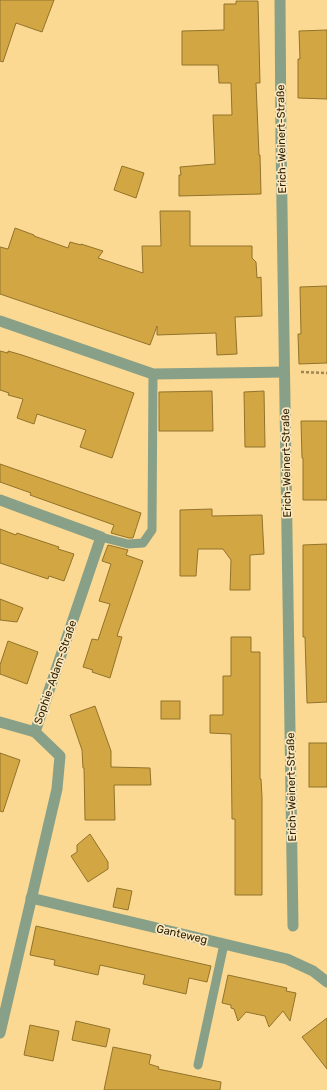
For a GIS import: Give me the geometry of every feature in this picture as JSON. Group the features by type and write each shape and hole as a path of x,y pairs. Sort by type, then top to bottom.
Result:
{"street":[{"name":"Erich-Weinert-Straße","path":"280,0 284,372 293,926"},
{"path":"0,321 153,374 284,372"},
{"path":"0,500 101,537"},
{"name":"Sophie-Adam-Straße","path":"0,1033 2,1017 57,789 60,756 34,732 101,537"},
{"path":"0,722 34,732"},
{"name":"Ganteweg","path":"31,898 287,959 313,971 327,982"}],"lane":[{"path":"101,537 128,544 143,543 152,530 153,374"},
{"path":"198,1065 224,944"}],"path":[{"path":"284,372 327,373"}],"building":[{"path":"0,0 54,0 42,32 16,23 3,62 0,61"},
{"path":"236,1 258,1 260,83 256,83 261,194 179,196 179,175 181,175 180,167 215,164 213,115 232,115 231,83 219,83 218,65 182,65 182,31 224,30 224,4 236,4"},
{"path":"327,30 327,99 298,98 298,59 300,59 299,31"},
{"path":"122,166 144,173 136,198 114,190"},
{"path":"160,211 190,211 190,246 252,246 252,258 256,262 257,278 261,277 262,316 235,317 237,354 217,355 216,333 157,335 157,326 150,345 0,294 0,247 8,249 15,228 68,248 70,242 103,251 98,258 143,273 142,246 161,246"},
{"path":"327,286 327,363 299,364 298,334 301,334 300,287"},
{"path":"0,351 8,353 8,351 22,355 134,393 112,458 80,447 86,430 37,414 34,424 17,418 23,399 8,395 9,393 0,390"},
{"path":"212,391 213,431 159,431 159,392"},
{"path":"264,391 265,447 245,447 244,392"},
{"path":"301,421 327,421 327,500 303,500"},
{"path":"0,464 141,513 133,538 111,533 114,525 30,495 31,493 0,482"},
{"path":"212,509 212,516 262,515 264,554 250,555 250,590 230,590 231,560 223,549 198,549 196,576 180,576 180,510"},
{"path":"0,529 59,547 58,549 74,554 64,581 49,576 48,579 0,563"},
{"path":"327,544 327,702 307,703 305,637 303,637 303,545"},
{"path":"108,545 128,550 126,555 143,561 117,636 122,637 110,678 92,672 93,670 83,667 92,639 98,640 110,604 99,601 111,564 102,561"},
{"path":"0,599 23,608 17,622 0,620"},
{"path":"231,637 251,637 251,652 260,652 262,895 235,895 235,819 232,819 231,734 210,733 210,715 223,715 223,676 231,676"},
{"path":"8,641 38,652 27,684 0,674 0,665"},
{"path":"161,701 180,701 180,719 161,719"},
{"path":"95,706 111,751 111,767 150,768 151,785 114,785 115,820 85,820 84,768 82,750 70,715"},
{"path":"309,743 327,743 327,787 309,787"},
{"path":"0,753 20,760 3,812 0,811"},
{"path":"90,834 108,862 108,869 88,882 71,856 77,852 77,845"},
{"path":"117,888 132,891 128,910 113,907"},
{"path":"36,926 211,966 207,982 189,978 186,994 143,984 145,975 100,965 98,975 54,965 55,960 30,955"},
{"path":"228,975 287,988 286,991 296,993 290,1021 283,1011 269,1027 265,1016 246,1012 238,1021 234,1009 231,1008 231,1005 222,1003"},
{"path":"327,1018 327,1069 302,1037"},
{"path":"76,1021 110,1029 106,1047 72,1040"},
{"path":"30,1025 59,1031 53,1061 24,1055"},
{"path":"113,1047 151,1055 149,1064 159,1067 158,1069 221,1082 220,1090 104,1090"}]}
